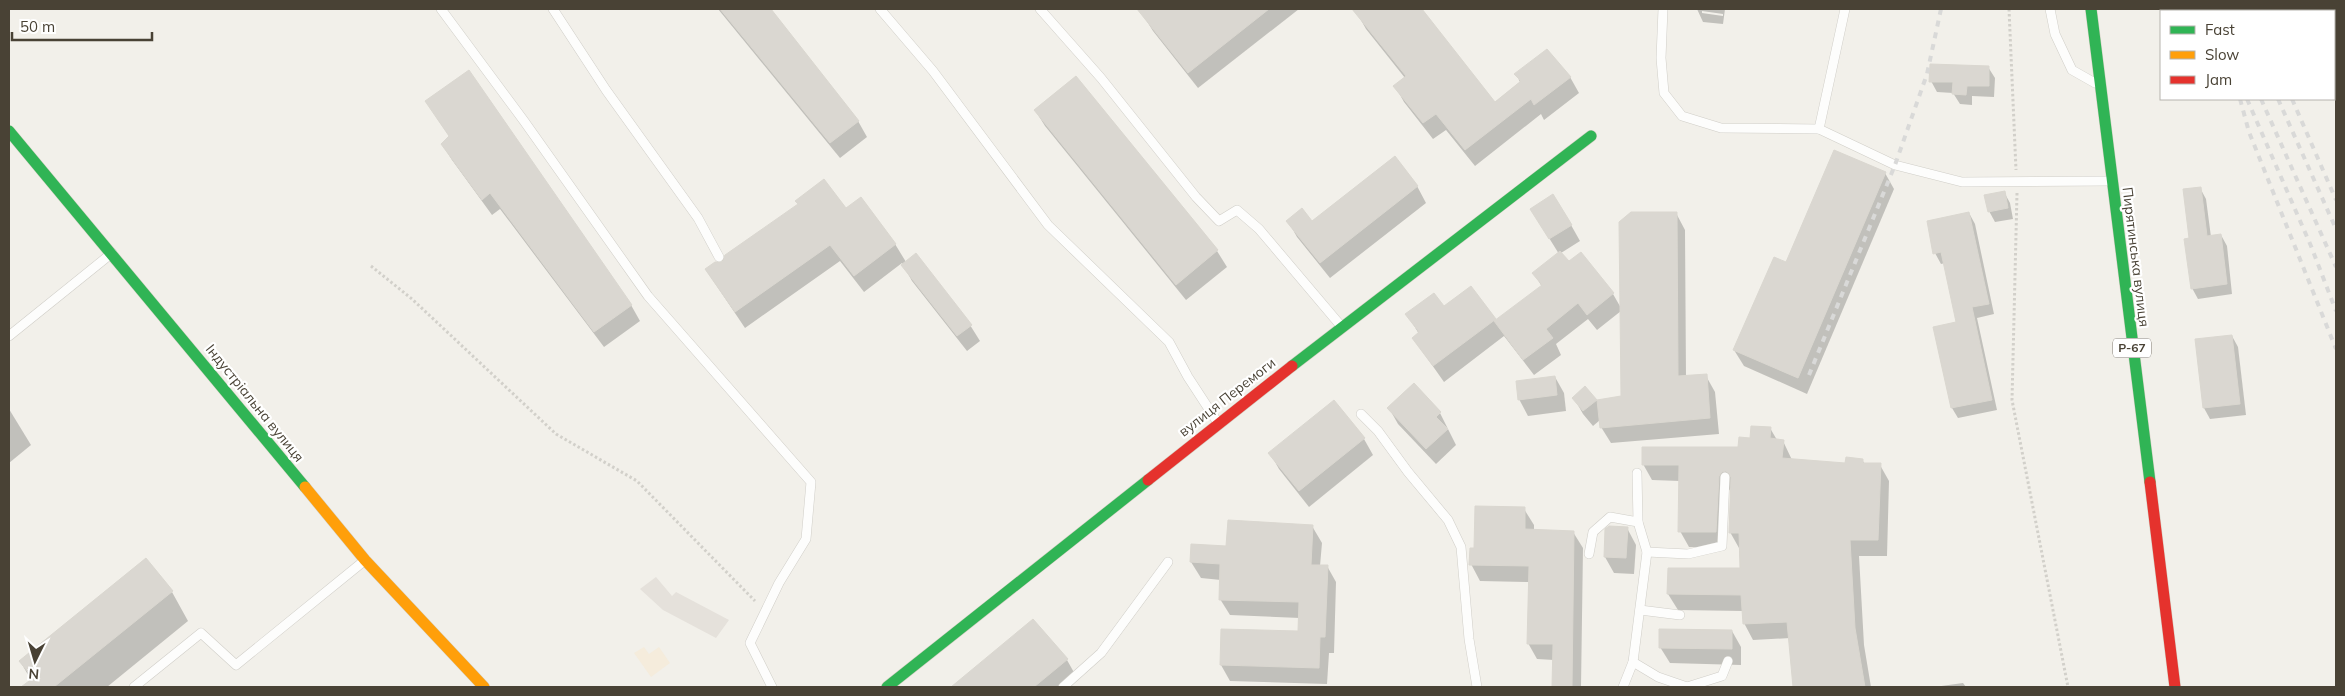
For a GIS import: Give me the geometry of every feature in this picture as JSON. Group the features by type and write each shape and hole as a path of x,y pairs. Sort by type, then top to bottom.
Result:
{"street":[{"name":"Пирятинська вулиця","path":"2091,9 2175,687"},
{"name":"Індустріальна вулиця","path":"9,131 112,252 365,560 484,687"},
{"name":"вулиця Перемоги","path":"886,687 1218,423 1591,136"}],"lane":[{"path":"441,9 524,121 648,296 811,482 806,539 750,643 772,687"},
{"path":"553,9 606,90 698,218 719,257"},
{"path":"880,9 933,71 1048,225 1169,342 1188,378 1218,423"},
{"path":"1040,9 1101,78 1202,203 1219,221 1237,210 1252,223 1341,327"},
{"path":"1663,9 1661,58 1664,93 1682,116 1721,128 1819,129 1895,165 1962,182 2111,181"},
{"path":"1819,129 1845,9"},
{"path":"2050,9 2055,34 2072,70 2100,86"},
{"path":"9,336 112,252"},
{"path":"1361,414 1378,431 1408,472 1448,520 1461,547 1469,639 1478,687"},
{"path":"1623,687 1632,662 1647,552 1638,522 1637,473"},
{"path":"1647,552 1688,554 1722,546 1725,478"},
{"path":"1589,554 1593,532 1610,517 1638,522"},
{"path":"134,687 201,634 236,664 365,560"},
{"path":"1063,687 1101,653 1168,562"},
{"path":"1640,610 1680,615"},
{"path":"1632,662 1658,677 1687,687 1722,676 1728,661"}],"path":[{"path":"2009,9 2017,182 2012,400 2068,687"},
{"path":"371,266 412,299 556,434 637,481 765,612"}],"shaded area":[{"path":"656,577 672,596 676,592 729,620 716,638 663,610 640,589"},
{"path":"644,647 649,654 659,647 670,663 651,677 634,653"}],"building":[{"path":"720,9 771,9 859,121 830,143"},
{"path":"1137,9 1269,9 1188,73"},
{"path":"1352,9 1422,9 1495,102 1521,81 1514,74 1547,49 1571,77 1534,105 1531,99 1465,150 1436,114 1423,123 1393,86 1406,76"},
{"path":"1930,64 1989,66 1989,86 1967,86 1966,95 1952,94 1953,82 1929,82"},
{"path":"469,70 632,305 594,332 490,193 482,200 441,144 449,136 425,101"},
{"path":"1076,76 1218,250 1176,285 1034,110"},
{"path":"1834,150 1886,172 1798,378 1733,350 1774,257 1786,262"},
{"path":"1395,156 1418,186 1320,263 1286,221 1302,208 1312,221"},
{"path":"824,179 846,208 861,197 896,244 854,276 830,245 735,312 705,269 715,262 722,262 725,255 798,204 795,201"},
{"path":"2201,187 2207,236 2221,234 2227,284 2191,289 2184,239 2189,238 2183,189"},
{"path":"2005,191 2008,208 1988,212 1984,195"},
{"path":"1553,194 1572,225 1549,239 1530,209"},
{"path":"1631,212 1677,212 1678,376 1707,374 1710,418 1600,428 1597,400 1621,396 1619,222"},
{"path":"1969,212 1989,304 1972,307 1992,400 1951,408 1933,327 1956,322 1941,252 1933,254 1927,221"},
{"path":"1560,251 1569,261 1581,252 1614,293 1587,315 1578,303 1546,329 1553,338 1523,360 1494,321 1542,285 1532,273"},
{"path":"916,253 972,325 957,336 901,265"},
{"path":"1471,286 1496,319 1433,366 1412,338 1419,332 1405,314 1434,293 1444,306"},
{"path":"2232,335 2240,404 2203,408 2195,339"},
{"path":"1555,376 1557,395 1518,400 1516,381"},
{"path":"1414,383 1441,412 1436,417 1448,429 1426,449 1387,408"},
{"path":"1585,386 1597,400 1583,411 1572,398"},
{"path":"1334,400 1365,438 1299,491 1268,453"},
{"path":"1751,426 1771,427 1770,438 1784,440 1782,458 1845,463 1846,457 1863,459 1863,463 1881,463 1878,540 1850,540 1855,628 1865,687 1793,687 1787,622 1743,624 1741,595 1667,594 1668,568 1740,568 1739,533 1729,533 1731,477 1726,471 1722,472 1719,476 1716,532 1678,532 1679,465 1642,465 1642,447 1738,447 1739,437 1750,438"},
{"path":"1475,506 1525,507 1525,529 1574,531 1572,687 1552,687 1553,644 1527,644 1529,566 1469,565 1470,548 1474,548"},
{"path":"1228,520 1313,525 1311,565 1328,565 1325,637 1320,637 1319,668 1220,665 1221,629 1298,631 1299,602 1219,600 1220,564 1190,562 1191,544 1226,546"},
{"path":"1609,526 1628,527 1626,558 1604,557 1605,529"},
{"path":"146,558 173,591 54,687 21,687 33,678 19,661"},
{"path":"1033,619 1068,659 1034,687 951,687"},
{"path":"1659,629 1732,630 1732,649 1659,648"}],"railway":[{"path":"1809,375 1895,165 1927,74 1941,9"},
{"path":"2240,100 2249,132 2336,349"},
{"path":"2247,100 2311,246 2336,311"},
{"path":"2261,100 2336,267"},
{"path":"2278,100 2336,229"},
{"path":"2292,100 2336,200"}],"traffic: fast":[{"path":"2091,9 2150,482"},
{"path":"9,131 305,487"},
{"path":"1292,366 1591,136"},
{"path":"887,687 1148,480"}],"traffic: slow":[{"path":"305,487 365,560 484,687"}],"traffic: jam":[{"path":"1148,480 1292,366"},
{"path":"2150,482 2175,687"}]}
